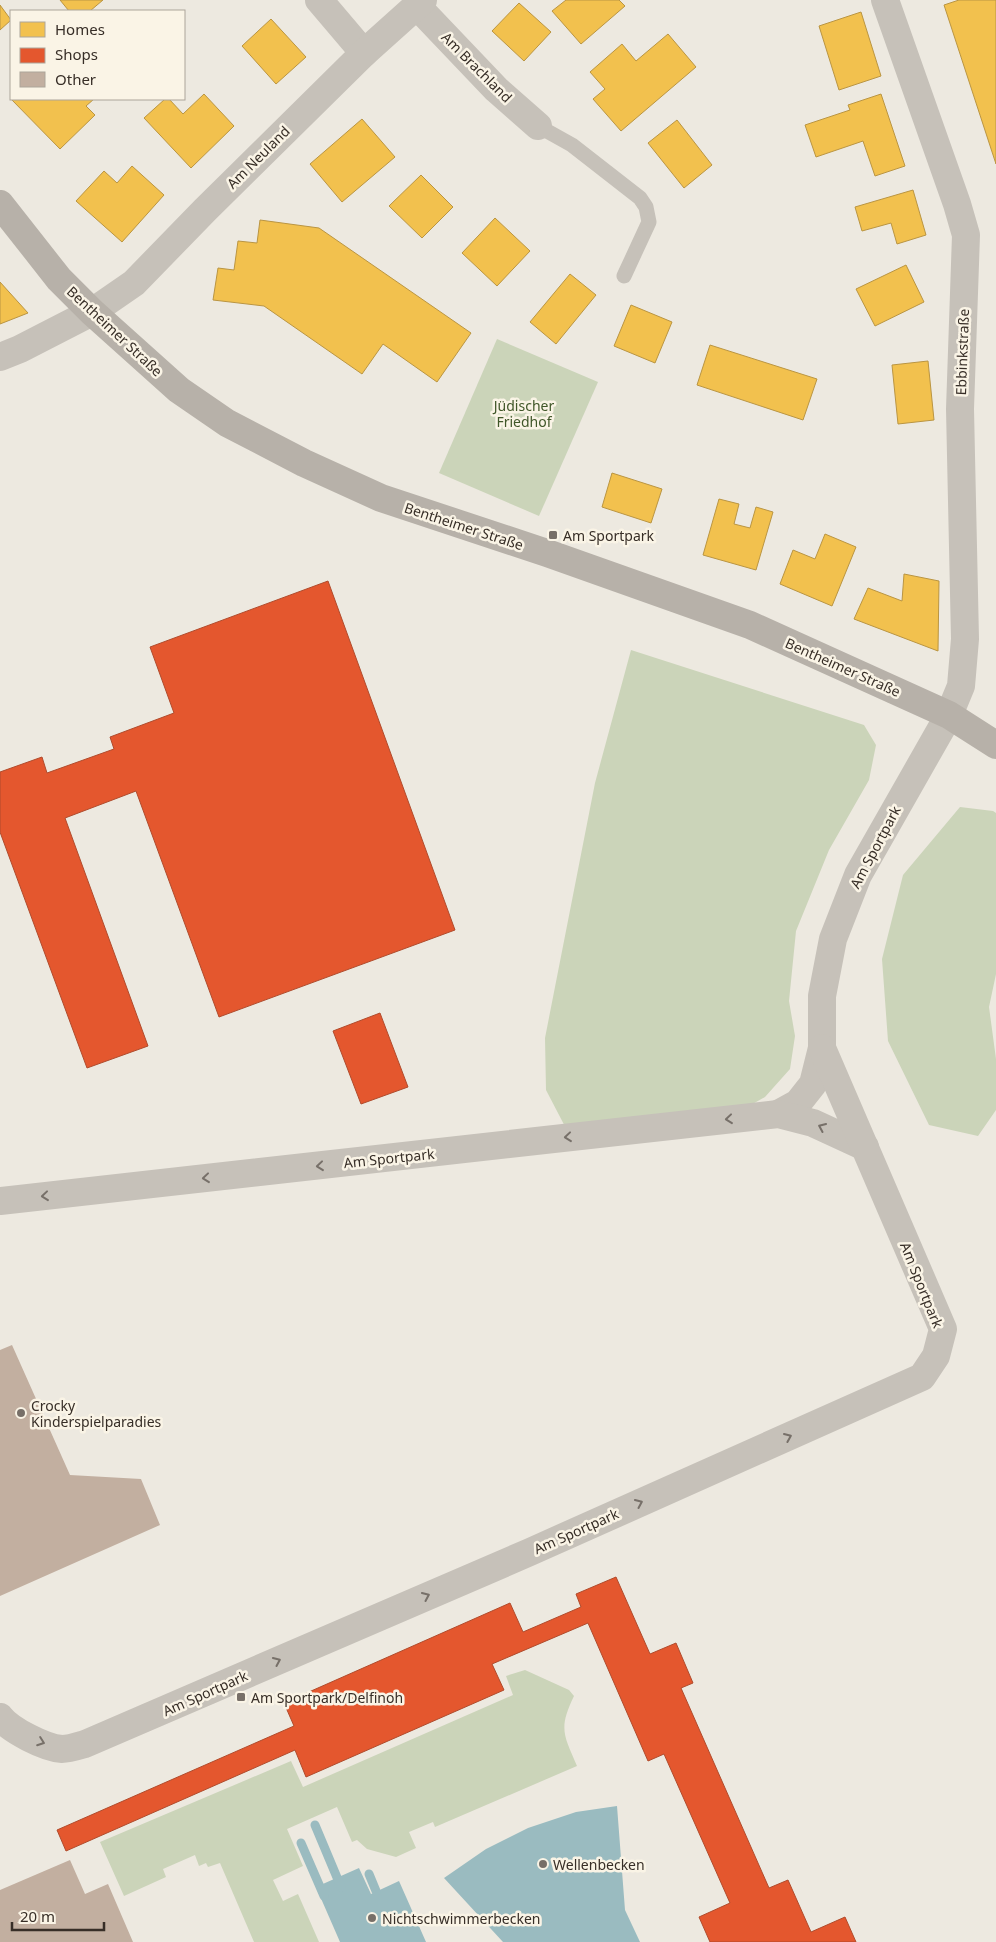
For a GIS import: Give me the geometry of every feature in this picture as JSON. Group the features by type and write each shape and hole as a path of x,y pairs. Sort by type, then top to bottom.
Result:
{"street":[{"path":"319,0 364,53"},
{"name":"Ebbinkstraße","path":"885,0 957,204 966,235 960,409 965,638 961,686 949,715"},
{"name":"Am Neuland","path":"0,357 20,349 92,312 134,282 364,53 420,3"},
{"name":"Am Brachland","path":"420,3 496,88 538,126"},
{"name":"Bentheimer Straße","path":"0,204 59,279 92,312 179,390 227,423 304,463 381,498 547,553 750,625 949,715 996,745"},
{"name":"Am Sportpark","path":"778,1114 798,1102 813,1084 822,1048 822,996 832,939 858,875 949,715"},
{"name":"Am Sportpark","path":"0,1717 5,1724 37,1742 62,1749 85,1744 530,1552 922,1377 936,1356 943,1329 822,1048"},
{"name":"Am Sportpark","path":"0,1201 778,1114 813,1123 865,1147"}],"lane":[{"path":"538,126 572,145 640,198 646,207 649,222 624,276"}],"green space":[{"name":"Jüdischer Friedhof","path":"497,339 598,382 539,516 439,473"},
{"path":"631,650 864,725 876,745 869,780 829,850 796,931 789,1001 795,1036 790,1069 765,1097 742,1110 571,1138 546,1090 545,1038 595,783"},
{"path":"960,807 996,813 996,974 989,1007 996,1059 996,1110 978,1136 929,1125 888,1041 882,959 903,875"},
{"path":"525,1670 569,1690 574,1696 564,1724 566,1739 577,1766 435,1827 433,1822 409,1832 416,1848 396,1857 367,1849 357,1840 352,1842 337,1807 287,1829 303,1866 273,1880 283,1901 298,1894 319,1942 254,1942 220,1863 208,1867 206,1863 199,1866 195,1855 163,1869 166,1877 124,1896 100,1842 291,1761 303,1787 513,1695 506,1676"}],"water":[{"name":"Wellenbecken","path":"617,1806 625,1910 640,1942 503,1942 444,1878 486,1849 528,1828 576,1812"},
{"name":"Nichtschwimmerbecken","path":"359,1868 371,1894 399,1881 426,1942 340,1942 316,1887"}],"building: Homes":[{"path":"60,0 103,0 91,10 68,10"},
{"path":"566,0 619,0 625,6 581,44 552,11"},
{"path":"959,0 996,0 996,164 944,5"},
{"path":"519,3 551,32 524,61 492,31"},
{"path":"0,5 10,21 0,30"},
{"path":"861,12 881,76 839,90 819,26"},
{"path":"271,19 306,57 276,84 242,46"},
{"path":"668,34 696,67 621,131 593,99 605,89 590,72 622,44 636,61"},
{"path":"204,94 234,126 191,168 144,118 164,100 170,100 183,114"},
{"path":"881,94 905,166 875,176 863,141 816,157 805,125 850,110 848,105"},
{"path":"12,100 93,100 86,106 95,115 60,149"},
{"path":"362,119 395,157 342,202 310,164"},
{"path":"677,120 712,165 684,188 648,143"},
{"path":"132,166 164,195 122,242 76,201 104,171 117,183"},
{"path":"421,175 453,207 422,238 389,206"},
{"path":"913,190 926,235 897,244 891,223 862,231 855,207"},
{"path":"495,218 530,251 497,286 462,253"},
{"path":"260,220 319,228 471,333 437,382 383,344 362,374 264,306 213,300 218,268 234,270 238,241 257,243"},
{"path":"906,265 924,302 875,326 856,289"},
{"path":"570,274 596,295 556,344 530,322"},
{"path":"0,282 28,313 0,324"},
{"path":"631,305 672,322 655,363 614,346"},
{"path":"710,345 817,379 803,420 697,385"},
{"path":"928,361 934,420 898,424 892,365"},
{"path":"612,473 662,489 651,523 602,507"},
{"path":"719,499 739,504 734,524 750,528 756,507 773,512 756,570 703,555"},
{"path":"825,534 856,547 832,606 780,584 793,550 815,559"},
{"path":"904,574 939,581 938,651 854,619 868,588 902,601"}],"building: Shops":[{"path":"328,581 455,930 219,1017 136,791 65,818 148,1046 87,1068 0,832 0,772 42,757 47,773 114,749 110,737 174,713 150,647"},
{"path":"380,1013 408,1087 361,1104 333,1031"},
{"path":"616,1577 650,1654 676,1643 693,1683 681,1688 769,1888 788,1880 811,1932 845,1917 856,1942 710,1942 699,1917 730,1903 664,1754 648,1761 588,1623 492,1664 504,1690 306,1777 295,1750 66,1851 57,1830 294,1726 284,1703 510,1603 523,1632 581,1607 576,1594"}],"building: Other":[{"name":"Crocky Kinderspielparadies","path":"12,1345 70,1475 141,1479 160,1525 0,1596 0,1350"},
{"path":"70,1860 85,1894 108,1884 133,1942 0,1942 0,1890"}],"waterway":[{"path":"315,1825 341,1887"},
{"path":"301,1843 324,1896"},
{"path":"369,1874 376,1891"}],"place":[{"name":"Am Sportpark","path":"553,535"},
{"name":"Crocky Kinderspielparadies","path":"21,1413"},
{"name":"Am Sportpark/Delfinoh","path":"241,1697"},
{"name":"Wellenbecken","path":"543,1864"},
{"name":"Nichtschwimmerbecken","path":"372,1918"}]}
